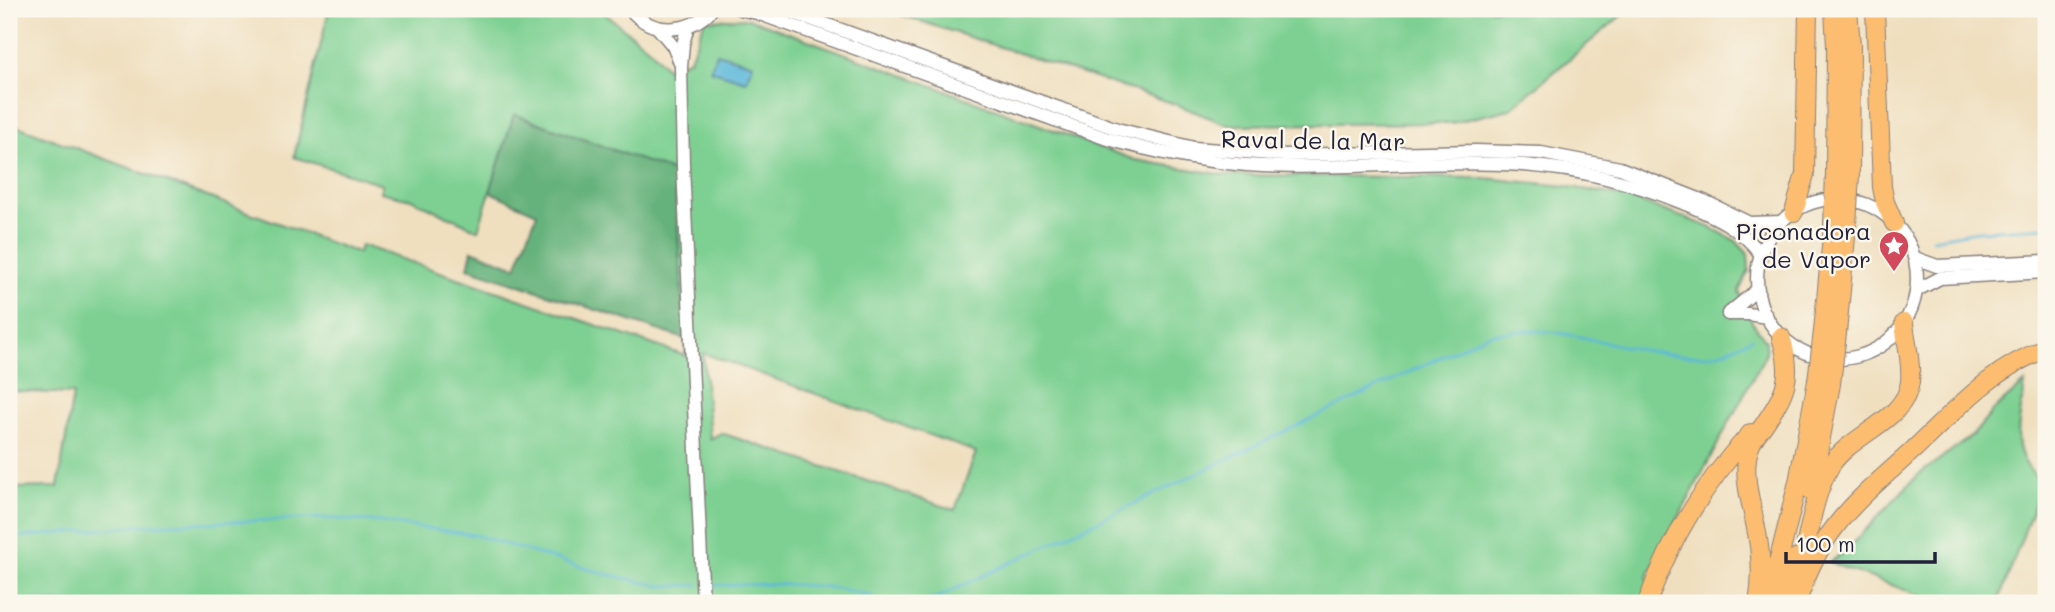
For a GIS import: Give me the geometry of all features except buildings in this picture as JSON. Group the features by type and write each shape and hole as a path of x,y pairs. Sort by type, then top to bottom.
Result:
{"highway":[{"path":"1788,217 1805,174 1808,9"},
{"path":"1834,9 1843,175"},
{"path":"1783,603 1806,514 1830,332 1840,225 1851,45 1848,9"},
{"path":"1875,9 1882,187 1894,223"},
{"path":"1790,603 1821,487 1830,467 1848,446 1892,414 1909,388 1910,364 1904,323"},
{"path":"1758,603 1761,568 1756,525 1749,496 1747,459 1755,437 1779,401 1788,380 1788,363 1781,337"},
{"path":"1797,603 1806,574 1823,544 1851,508 1984,384 2009,365 2046,349"},
{"path":"1768,603 1824,382"},
{"path":"1647,603 1657,575 1695,504 1737,449 1779,401"}],"street":[{"path":"630,9 639,18 658,28 673,46 681,67"},
{"path":"658,28 688,26 712,9"},
{"name":"Raval de la Mar","path":"740,9 1105,138 1151,151 1261,166 1457,163 1523,165 1575,171 1655,192 1695,208 1743,233 1761,255"},
{"name":"Raval de la Mar","path":"783,9 1117,129 1194,148 1285,155 1476,150 1541,153 1620,168 1704,201 1749,223 1769,224 1788,217"},
{"path":"688,26 682,44 681,67 683,166 703,603"},
{"path":"1846,200 1869,205 1894,223 1907,239 1914,258 1917,290 1904,323 1882,345 1868,353 1846,359 1830,359 1807,354 1781,337 1767,317 1758,289 1761,255 1769,237 1788,217 1823,201 1846,200"},
{"path":"1914,258 1937,266 2046,261"},
{"path":"1917,290 1940,278 2046,272"},
{"path":"1758,289 1728,314 1767,317"}],"green space":[{"path":"329,9 599,9 652,51 667,69 690,59 705,20 748,18 1135,160 1225,175 1483,178 1566,186 1626,197 1710,227 1736,241 1748,254 1749,270 1739,291 1752,322 1766,341 1765,355 1647,577 1653,603 9,603 9,488 58,487 73,394 9,391 9,123 358,253 361,245 686,356 673,172 514,115 478,230 411,199 380,192 382,184 294,157","holes":["703,353 976,452 955,510 721,433 710,439"]},
{"path":"883,9 1629,9 1510,109 1452,123 1228,125 1175,104"},
{"path":"514,114 674,172 685,339 468,268 472,250 516,267 537,213 490,192"},
{"path":"2025,383 2019,425 2019,448 2023,459 2042,484 1998,603 1941,603 1830,563 1851,545 1918,475 1973,435 1993,411"}],"water":[{"path":"717,53 753,64 746,81 710,70"}],"waterway":[{"path":"1932,239 1977,231 2046,227"},
{"path":"926,603 1489,334 1550,332 1652,352 1690,355 1719,353 1752,338"},
{"path":"9,538 145,525 319,518 381,522 475,535 602,573 660,586 698,585"},
{"path":"705,585 810,585 872,596"}],"place":[{"name":"Piconadora de Vapor","path":"1894,273"}]}
